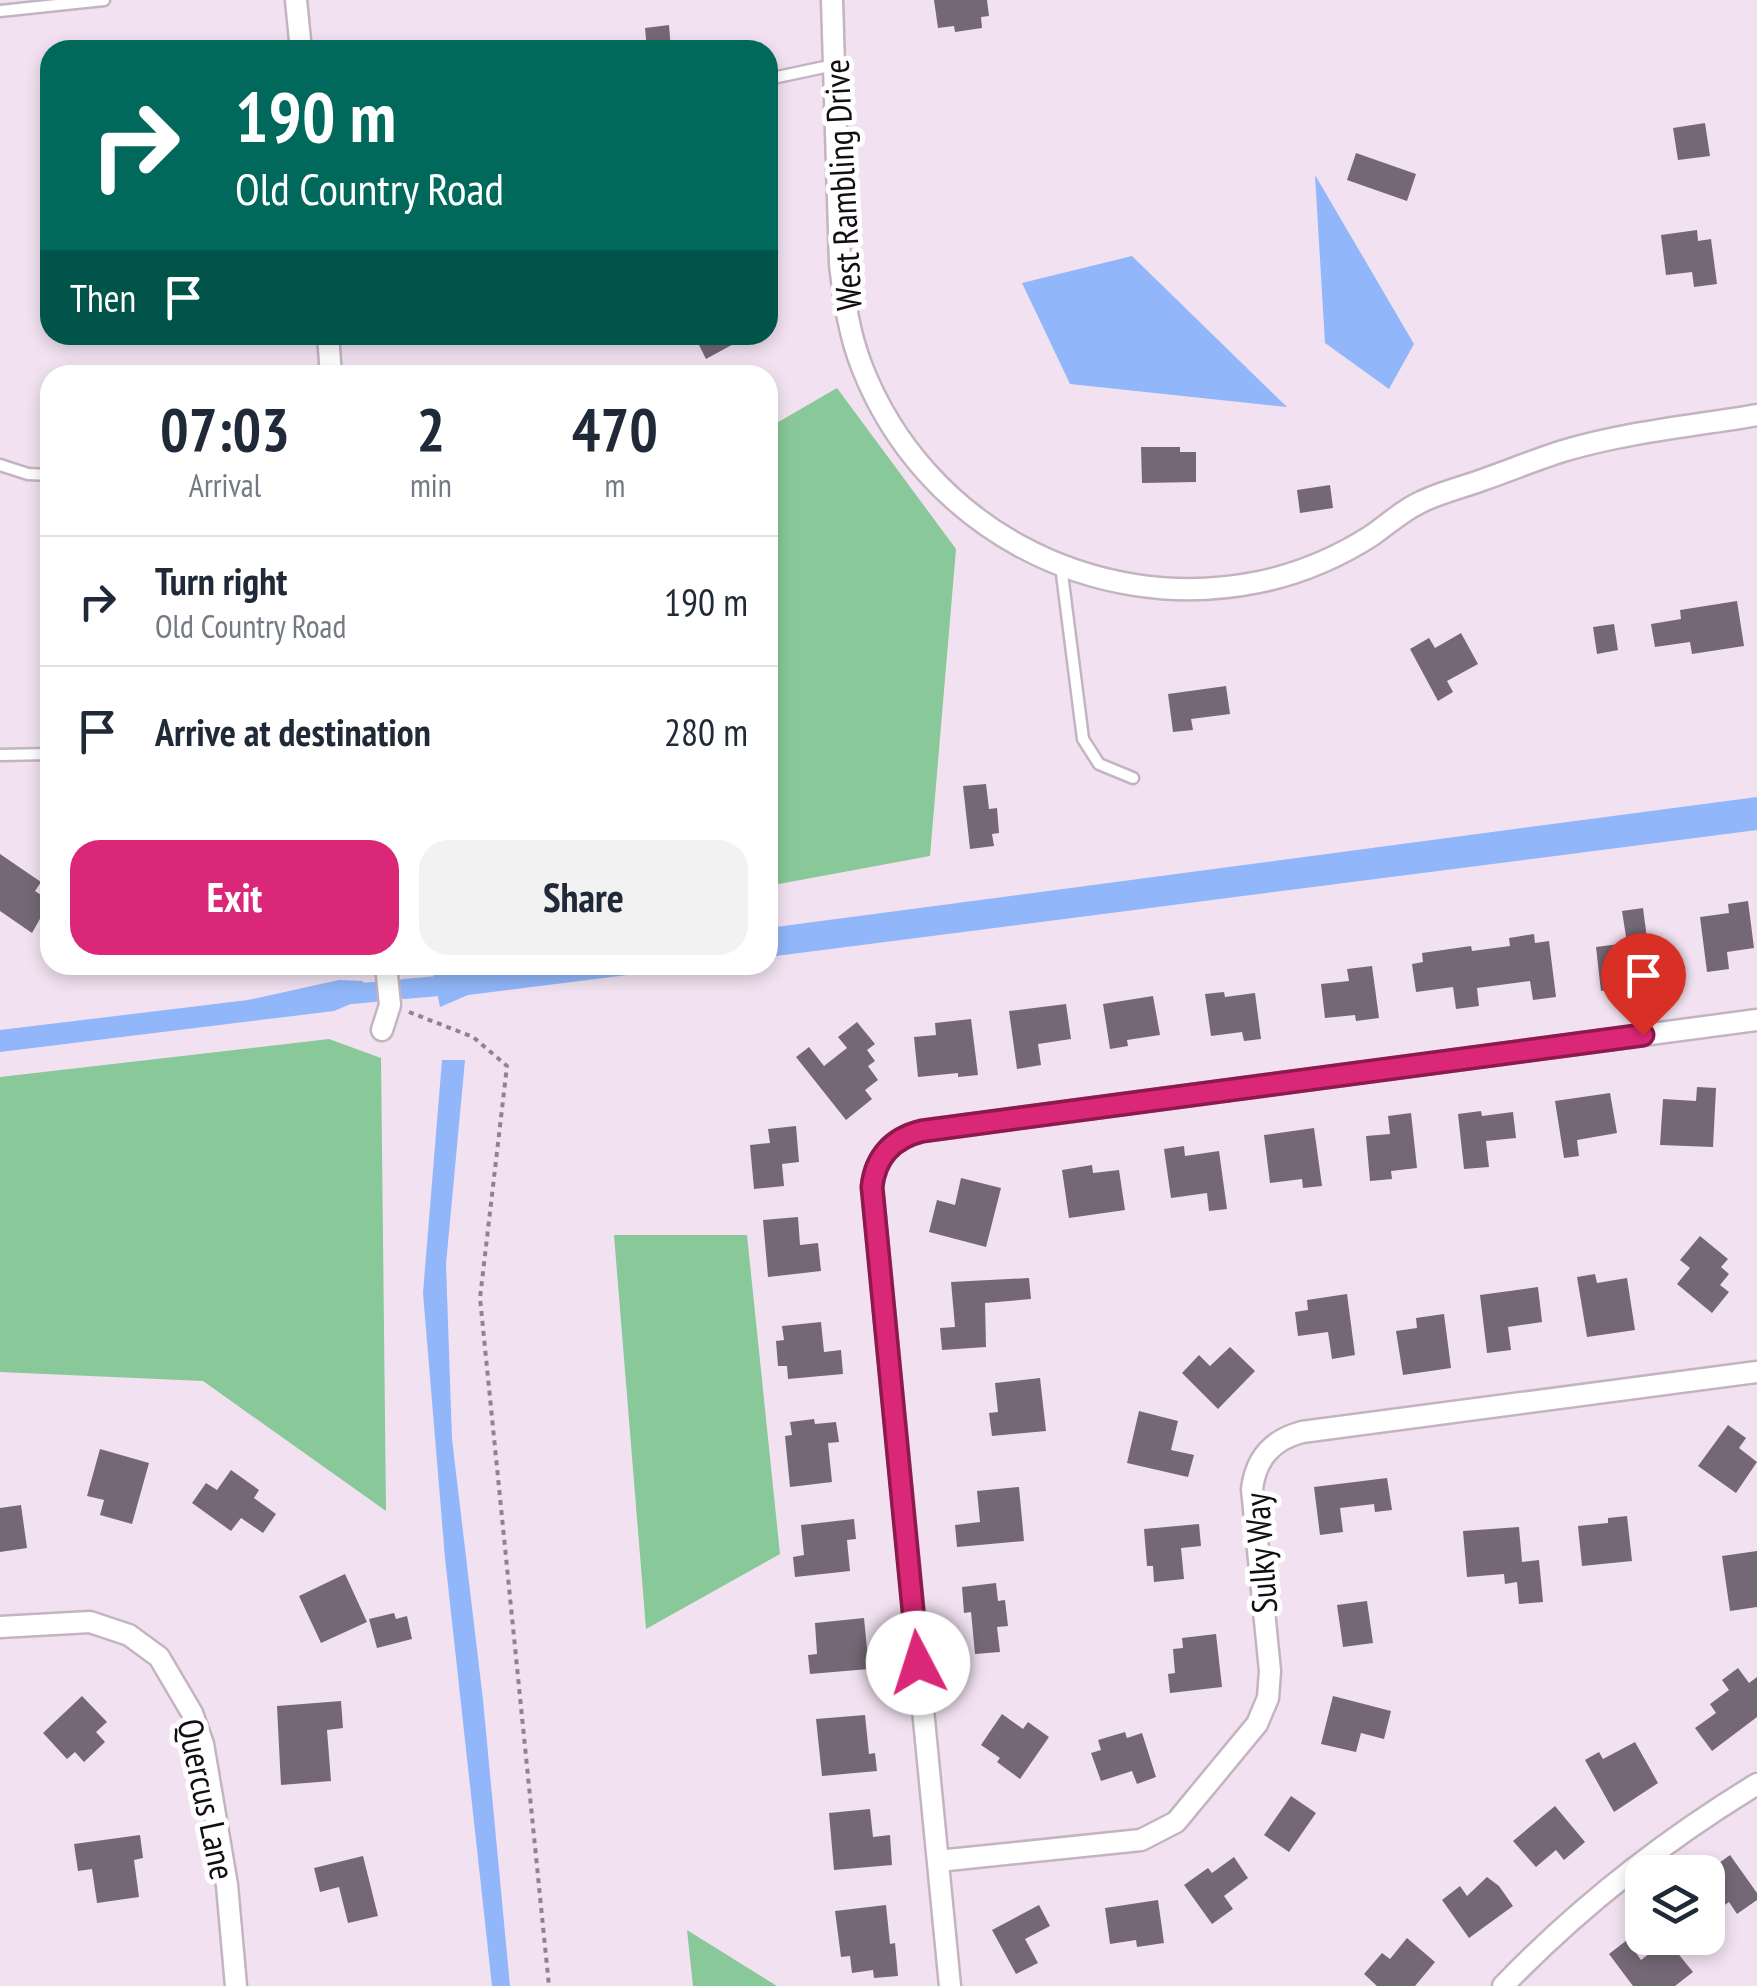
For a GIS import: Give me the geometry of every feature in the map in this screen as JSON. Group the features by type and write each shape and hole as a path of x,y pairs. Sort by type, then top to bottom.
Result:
{"street":[{"path":"296,0 300,40"},
{"name":"West Rambling Drive","path":"832,0 840,264 846,307 862,366 879,406 902,442 948,496 993,532 1060,566 1111,582 1154,588 1220,588 1263,581 1343,552 1420,502 1562,451 1757,416"},
{"path":"382,1030 390,1005 387,975"},
{"path":"950,1986 872,1187 886,1150 909,1134 922,1131 1757,1020"},
{"name":"Sulky Way","path":"938,1860 1141,1840 1176,1822 1245,1738 1264,1711 1270,1684 1252,1488 1259,1462 1277,1442 1302,1432 1757,1372"},
{"name":"Quercus Lane","path":"0,1627 78,1620 128,1635 159,1657 192,1713 203,1744 227,1885 236,1986"},
{"path":"1503,1986 1625,1876 1757,1784"}],"lane":[{"path":"0,12 104,0"},
{"path":"778,77 834,65"},
{"path":"0,465 40,475"},
{"path":"1060,566 1083,739 1099,764 1133,778"},
{"path":"0,754 40,754"}],"path":[{"path":"390,1005 473,1036 507,1066 480,1298 549,1986"}],"green space":[{"path":"837,388 956,549 930,856 778,884 778,422"},
{"path":"329,1039 381,1058 386,1511 203,1381 0,1372 0,1077"},
{"path":"614,1235 747,1235 780,1554 646,1629"},
{"path":"687,1930 777,1986 693,1986"}],"water":[{"path":"1315,175 1414,344 1389,389 1325,343"},
{"path":"1132,256 1287,407 1070,384 1022,283"},
{"path":"1757,797 1757,830 778,956 778,927"},
{"path":"433,975 627,975 468,995 440,1007"},
{"path":"339,980 363,981 365,998 334,1011 0,1052 0,1030 248,1000"},
{"path":"442,1060 465,1060 446,1264 452,1439 483,1700 510,1986 492,1986 445,1558 423,1293"}],"building":[{"path":"934,0 987,0 989,16 981,17 982,28 955,32 954,26 938,28"},
{"path":"669,25 670,40 646,40 645,28"},
{"path":"1705,123 1710,156 1678,160 1673,128"},
{"path":"1356,153 1416,174 1407,201 1347,180"},
{"path":"1697,230 1698,241 1711,239 1717,284 1694,287 1692,272 1666,275 1661,235"},
{"path":"699,345 732,345 706,359"},
{"path":"1141,447 1180,447 1180,452 1196,452 1196,482 1142,483"},
{"path":"1330,485 1333,508 1300,513 1297,490"},
{"path":"1737,601 1744,646 1692,654 1690,642 1655,647 1651,624 1681,619 1680,610"},
{"path":"1614,624 1618,650 1597,654 1593,627"},
{"path":"1461,633 1478,664 1447,681 1453,692 1438,701 1410,649 1429,638 1435,648"},
{"path":"1226,686 1230,714 1191,719 1193,730 1173,732 1168,694"},
{"path":"986,784 989,809 997,808 999,833 992,834 994,846 970,849 963,786"},
{"path":"0,854 40,881 35,891 40,894 40,919 32,933 0,911"},
{"path":"1748,901 1754,948 1727,952 1729,969 1707,972 1700,917 1729,913 1728,904"},
{"path":"1643,908 1653,984 1601,991 1596,947 1627,943 1622,911"},
{"path":"1534,934 1535,943 1549,941 1556,997 1533,1000 1530,981 1477,988 1479,1006 1456,1009 1453,987 1416,992 1412,964 1423,962 1422,953 1471,946 1472,951 1510,946 1509,938"},
{"path":"1372,966 1379,1018 1325,1018 1321,984 1349,981 1347,969"},
{"path":"1224,992 1225,997 1255,993 1261,1039 1244,1041 1242,1032 1211,1036 1205,994"},
{"path":"1153,996 1160,1035 1127,1040 1128,1046 1110,1049 1103,1004"},
{"path":"1066,1004 1071,1039 1038,1044 1041,1065 1017,1069 1009,1011"},
{"path":"971,1019 978,1075 918,1077 914,1037 936,1035 935,1023"},
{"path":"857,1022 875,1044 867,1050 875,1061 868,1066 878,1080 865,1090 872,1099 846,1120 796,1057 809,1047 824,1066 847,1048 838,1037"},
{"path":"1697,1087 1716,1088 1713,1147 1660,1145 1663,1099 1696,1101"},
{"path":"1610,1093 1617,1133 1577,1140 1579,1156 1564,1158 1555,1101"},
{"path":"1481,1111 1482,1116 1513,1112 1516,1138 1486,1141 1489,1167 1464,1169 1458,1114"},
{"path":"1411,1113 1417,1168 1391,1171 1392,1179 1370,1181 1366,1136 1390,1134 1388,1116"},
{"path":"796,1126 799,1162 782,1164 784,1186 754,1189 750,1145 770,1143 768,1129"},
{"path":"1314,1128 1322,1186 1303,1188 1302,1179 1270,1183 1264,1135"},
{"path":"1184,1146 1185,1156 1219,1151 1227,1209 1209,1211 1207,1193 1171,1198 1164,1149"},
{"path":"1092,1165 1093,1173 1119,1170 1125,1210 1069,1218 1062,1170"},
{"path":"961,1178 1001,1188 986,1247 929,1232 937,1200 955,1205"},
{"path":"798,1217 800,1245 818,1243 821,1271 768,1277 763,1220"},
{"path":"1700,1236 1728,1259 1721,1267 1729,1274 1720,1285 1729,1292 1712,1313 1677,1284 1690,1268 1680,1260"},
{"path":"1595,1274 1597,1283 1627,1278 1635,1330 1587,1337 1577,1277"},
{"path":"1029,1278 1031,1299 985,1303 986,1347 942,1350 940,1328 955,1327 951,1282"},
{"path":"1538,1287 1542,1322 1508,1327 1511,1350 1487,1353 1480,1295"},
{"path":"1347,1294 1355,1355 1332,1359 1328,1332 1298,1336 1295,1312 1308,1310 1307,1300"},
{"path":"1444,1314 1451,1368 1403,1375 1396,1331 1417,1328 1416,1318"},
{"path":"821,1322 824,1352 841,1350 843,1374 788,1379 787,1366 778,1366 776,1341 784,1340 782,1326"},
{"path":"1230,1347 1255,1371 1218,1409 1182,1373 1199,1355 1210,1366"},
{"path":"1040,1378 1046,1431 992,1436 989,1413 998,1412 995,1383"},
{"path":"1139,1411 1178,1421 1171,1450 1194,1455 1188,1477 1127,1463"},
{"path":"814,1419 815,1424 836,1422 839,1442 828,1443 832,1482 790,1487 785,1436 792,1435 790,1422"},
{"path":"1728,1425 1746,1438 1739,1448 1757,1462 1736,1493 1698,1466"},
{"path":"100,1449 149,1463 132,1524 100,1515 104,1500 87,1496"},
{"path":"231,1470 259,1490 254,1498 276,1514 263,1533 241,1518 231,1531 192,1503 206,1483 217,1490"},
{"path":"1387,1478 1392,1510 1375,1512 1374,1504 1340,1508 1343,1532 1320,1535 1314,1487"},
{"path":"1019,1487 1024,1541 957,1547 955,1525 980,1522 977,1491"},
{"path":"21,1505 27,1548 0,1552 0,1508"},
{"path":"1627,1516 1632,1561 1582,1566 1578,1526 1608,1523 1608,1518"},
{"path":"854,1519 856,1539 847,1540 850,1571 795,1577 793,1557 804,1555 801,1525"},
{"path":"1199,1524 1201,1546 1181,1548 1184,1579 1154,1582 1153,1566 1147,1566 1144,1529"},
{"path":"1519,1527 1522,1562 1539,1560 1543,1602 1519,1604 1517,1582 1505,1584 1504,1574 1467,1577 1463,1531"},
{"path":"1757,1551 1757,1607 1730,1611 1722,1556"},
{"path":"345,1574 367,1622 321,1643 299,1596"},
{"path":"996,1583 998,1601 1005,1600 1008,1626 997,1627 1000,1652 975,1654 971,1612 964,1613 962,1587"},
{"path":"1367,1601 1373,1643 1343,1647 1337,1605"},
{"path":"394,1613 396,1619 407,1616 412,1639 377,1648 369,1619"},
{"path":"864,1618 869,1669 810,1674 808,1655 817,1654 815,1623"},
{"path":"1216,1634 1222,1687 1170,1693 1168,1674 1175,1673 1173,1649 1183,1648 1182,1638"},
{"path":"1738,1668 1749,1683 1757,1677 1757,1717 1712,1751 1695,1728 1716,1713 1710,1704 1729,1690 1722,1680"},
{"path":"82,1696 107,1722 96,1732 105,1742 84,1762 75,1752 67,1759 43,1733"},
{"path":"1333,1696 1391,1711 1384,1739 1361,1733 1356,1752 1321,1744"},
{"path":"341,1701 343,1728 327,1730 331,1781 281,1785 277,1706"},
{"path":"1002,1714 1023,1729 1028,1722 1049,1737 1020,1779 981,1745"},
{"path":"865,1715 869,1754 875,1753 877,1771 822,1776 816,1719"},
{"path":"1125,1732 1127,1738 1142,1733 1156,1777 1137,1784 1132,1771 1101,1781 1091,1753 1101,1750 1098,1740"},
{"path":"1635,1742 1658,1783 1614,1812 1585,1760 1599,1752 1603,1759"},
{"path":"1291,1796 1316,1813 1289,1852 1264,1835"},
{"path":"1555,1806 1585,1842 1564,1860 1556,1850 1536,1867 1513,1841"},
{"path":"870,1809 873,1837 890,1835 892,1865 834,1870 829,1813"},
{"path":"140,1835 143,1858 134,1860 139,1897 97,1903 92,1869 78,1871 74,1844"},
{"path":"1730,1855 1757,1893 1757,1900 1737,1914 1729,1902 1725,1905 1725,1859"},
{"path":"363,1856 378,1916 348,1923 339,1887 320,1892 314,1868"},
{"path":"1234,1857 1248,1878 1224,1896 1233,1909 1212,1924 1184,1885 1208,1868 1212,1873"},
{"path":"1487,1877 1513,1906 1469,1938 1442,1900 1460,1886 1467,1896"},
{"path":"1158,1900 1164,1943 1137,1947 1136,1940 1110,1944 1105,1908"},
{"path":"886,1905 898,1976 874,1978 873,1970 852,1973 850,1956 841,1957 835,1911"},
{"path":"1039,1905 1050,1926 1025,1939 1038,1963 1016,1974 992,1930"},
{"path":"1407,1938 1435,1962 1415,1986 1377,1986 1364,1974 1382,1953 1390,1959"},
{"path":"1625,1942 1625,1955 1638,1955 1641,1960 1648,1955 1679,1955 1693,1972 1675,1986 1633,1986 1609,1954"}],"waterway":[{"path":"404,989 461,984"},
{"path":"339,995 374,992"}],"route":[{"path":"918,1663 872,1187 886,1150 909,1134 922,1131 1643,1035"}]}
